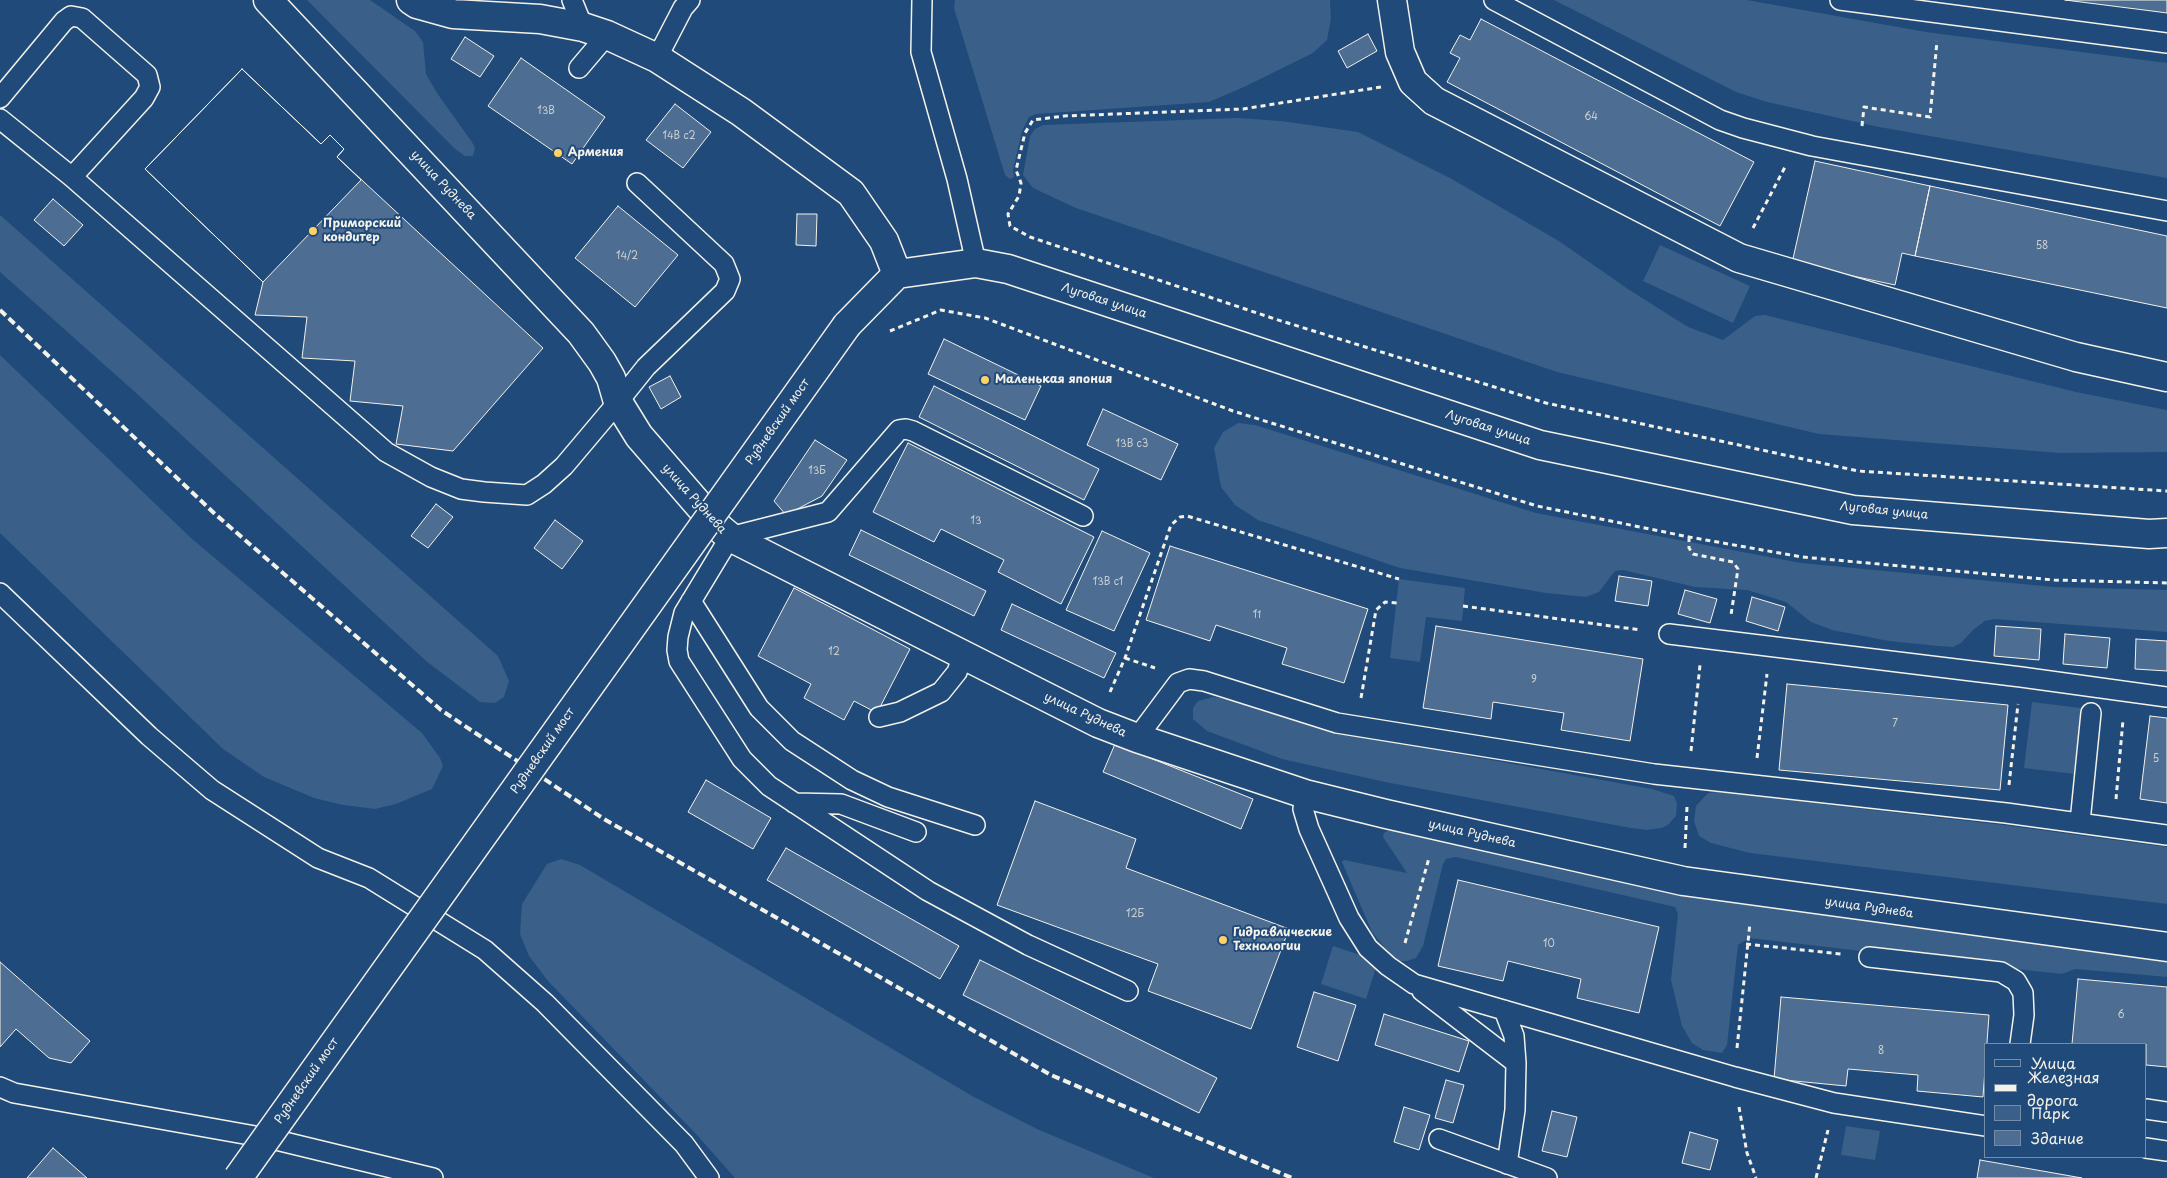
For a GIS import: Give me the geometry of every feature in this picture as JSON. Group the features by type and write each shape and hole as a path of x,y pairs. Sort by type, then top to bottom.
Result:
{"street":[{"name":"улица Руднева","path":"268,0 581,333 612,378 618,402 639,436 717,526 730,537 963,656 1098,723 1137,738 1305,794 1386,814 1683,881 2167,947"},
{"path":"411,0 417,4 453,14 540,19 595,31 657,58 741,112 851,193 884,241 897,274"},
{"path":"1392,0 1400,52 1413,82 1434,101 1740,258 2076,357 2167,377"},
{"name":"Луговая улица","path":"897,274 976,263 1008,269 1540,445 1853,510 2149,534 2167,533"},
{"name":"Рудневский мост","path":"238,1178 847,324 897,274"}],"lane":[{"path":"572,0 595,31 579,68"},
{"path":"657,58 683,8 690,0"},
{"path":"922,0 921,52 957,179 976,263"},
{"path":"1494,0 1720,120 1743,128 1812,146 2167,211"},
{"path":"1840,0 2167,42"},
{"path":"0,98 64,21 72,16 82,18 147,75 150,87 144,98 72,177"},
{"path":"0,119 72,177 386,452 438,480 461,489 527,495 544,484 564,466 646,366 725,291 730,279 724,264 637,183"},
{"path":"1083,516 906,429 899,430 828,512 730,537 684,612 678,637 679,661 742,759 768,786 928,891 1028,945 1128,991"},
{"path":"0,593 149,736 212,790 318,858 370,878 485,950 552,1010 684,1144 709,1178"},
{"path":"691,601 759,708 792,741 852,780 888,797 975,825"},
{"path":"1669,634 2022,677 2167,697"},
{"path":"880,718 918,704 941,692 957,672 963,656"},
{"path":"1137,738 1178,683 1189,679 1204,681 1337,723 1688,779 2006,812 2167,835"},
{"path":"2080,822 2091,713"},
{"path":"1305,794 1303,810 1309,829 1349,918 1368,948 1388,966 1516,1063"},
{"path":"794,803 841,804 916,832"},
{"path":"1869,957 2001,972 2016,981 2023,992 2024,1015 2020,1043"},
{"path":"1414,984 1735,1077 1834,1103 1984,1126"},
{"path":"1504,1010 1514,1036 1516,1063 1515,1110 1507,1164"},
{"path":"0,1087 14,1093 272,1139 433,1178"},
{"path":"2147,1109 2167,1112"},
{"path":"1440,1140 1547,1178"},
{"path":"2147,1148 2167,1151"}],"path":[{"path":"1858,154 1864,107 1930,117 1940,14"},
{"path":"1413,82 1243,108 1064,116 1034,120 1025,133 1016,170 1021,183 1019,196 1008,214 1010,226 1030,237 1275,319 1546,402 1858,471 2167,491"},
{"path":"1753,230 1775,185 1790,163"},
{"path":"888,332 941,310 985,318 1233,411 1536,506 1689,537 1821,558 2054,580 2167,583"},
{"path":"1098,723 1125,658 1171,525 1180,517 1186,516 1400,580"},
{"path":"1689,537 1689,548 1693,554 1733,562 1738,569 1732,608"},
{"path":"1356,726 1376,610 1385,602 1397,603"},
{"path":"1463,606 1669,634"},
{"path":"1757,756 1770,647"},
{"path":"1683,881 1688,779 1700,658"},
{"path":"2006,812 2018,702"},
{"path":"2114,827 2124,716"},
{"path":"1398,973 1427,860 1430,855"},
{"path":"1753,892 1746,944 1735,1077 1747,1153 1756,1178"},
{"path":"1746,944 1869,957"},
{"path":"1816,1178 1824,1152"}],"green space":[{"path":"307,0 370,0 415,31 423,42 426,74 437,93 472,142 475,148 473,156 465,156 455,149"},
{"path":"955,0 1330,0 1331,19 1327,40 1313,53 1209,102 1036,114 1029,117 1022,131 1013,170 1014,177 1010,179 1005,175 954,8"},
{"path":"1554,0 1747,0 1926,32 2167,63 2167,178 1879,127 1767,102 1736,92"},
{"path":"1238,118 1281,121 1358,132 1450,178 1559,241 1628,289 1688,327 1723,340 1755,316 1765,315 2076,392 2167,410 2167,452 2060,453 1819,434 1557,372 1076,208 1033,188 1023,175 1030,136 1035,129 1043,125"},
{"path":"0,215 498,656 509,681 504,697 495,703 480,702 426,661 136,393 0,272"},
{"path":"1660,245 1750,286 1733,323 1643,281"},
{"path":"0,355 191,538 422,733 440,758 443,766 432,789 396,804 375,809 343,805 314,798 264,777 223,749 0,533"},
{"path":"1238,423 1255,425 1536,513 1801,563 2054,587 2167,590 2167,632 1994,619 1985,621 1961,643 1953,647 1938,646 1889,641 1832,630 1811,622 1786,602 1747,590 1695,587 1623,570 1615,571 1599,592 1586,597 1546,593 1400,568 1258,520 1235,505 1221,487 1214,448 1223,432"},
{"path":"1399,579 1465,588 1462,621 1426,617 1420,662 1390,658"},
{"path":"1213,697 1228,699 1330,731 1652,789 1674,796 1677,803 1676,816 1668,825 1661,828 1647,830 1631,828 1385,782 1282,759 1207,731 1193,719 1193,708 1198,701"},
{"path":"2032,702 2081,708 2074,774 2024,768"},
{"path":"1717,792 2003,825 2167,847 2167,904 1750,853 1711,843 1699,836 1694,821 1696,806 1708,793"},
{"path":"1389,830 1700,894 2167,959 2167,977 2075,969 2062,974 1749,938 1738,945 1727,1045 1722,1053 1703,1050 1692,1043 1682,1026 1671,980 1678,914 1675,907 1456,857 1446,859 1443,864 1423,946 1416,958 1399,961 1390,954 1372,932 1342,862 1344,860 1407,873 1383,837 1384,833"},
{"path":"561,859 580,865 974,1097 1037,1129 1154,1178 735,1178 696,1134 548,981 529,956 520,934 522,904 547,864"},
{"path":"1333,946 1378,961 1366,999 1321,984"},
{"path":"1846,1126 1880,1131 1875,1160 1841,1155"}],"building":[{"path":"2065,0 2167,0 2167,13 2152,11"},
{"path":"1481,19 1754,162 1720,226 1447,82 1460,58 1450,53 1460,35 1470,40"},
{"path":"1368,34 1377,51 1347,68 1338,51"},
{"path":"465,37 494,56 480,77 451,59"},
{"path":"521,58 605,117 572,164 488,106"},
{"name":"Приморский кондитер","path":"242,69 321,144 330,135 344,149 337,157 543,348 453,451 396,444 403,406 350,401 355,361 302,358 307,317 255,315 263,282 145,169"},
{"path":"242,69 321,144 330,135 344,149 337,157 361,180 263,282 145,169"},
{"path":"675,104 711,132 683,168 646,140"},
{"path":"1815,161 1930,186 1915,256 1902,253 1895,285 1792,263"},
{"path":"1930,186 2167,236 2167,308 1915,256"},
{"path":"53,199 83,225 64,246 34,220"},
{"path":"618,206 678,255 635,307 575,258"},
{"path":"797,214 817,214 816,246 796,245"},
{"name":"Маленькая япония","path":"944,339 1041,386 1025,420 928,374"},
{"path":"670,376 681,397 661,409 649,387"},
{"path":"934,386 1099,469 1084,500 919,417"},
{"path":"1103,409 1178,444 1161,480 1087,445"},
{"path":"815,440 847,460 822,496 786,515 774,501"},
{"path":"908,443 1094,537 1061,604 998,572 1004,560 941,529 934,542 873,512"},
{"path":"436,504 453,517 428,548 411,536"},
{"path":"555,520 583,541 562,569 534,548"},
{"path":"861,530 986,591 974,616 849,555"},
{"path":"1102,531 1150,553 1114,631 1066,610"},
{"path":"1170,546 1368,609 1344,683 1282,664 1287,648 1216,625 1210,641 1146,620"},
{"path":"1619,576 1652,581 1648,606 1615,601"},
{"path":"794,588 910,649 877,713 854,701 844,720 804,698 811,684 758,656"},
{"path":"1685,590 1717,599 1710,623 1678,614"},
{"path":"1752,597 1785,607 1778,631 1746,621"},
{"path":"1012,604 1116,653 1104,678 1001,630"},
{"path":"1436,626 1643,659 1630,741 1561,730 1564,713 1493,702 1491,719 1423,708"},
{"path":"1996,626 2041,629 2039,660 1994,656"},
{"path":"2065,634 2110,638 2107,668 2063,664"},
{"path":"2136,639 2167,641 2167,671 2135,669"},
{"path":"1787,684 2008,705 2000,790 1779,770"},
{"path":"2150,716 2167,718 2167,803 2140,799"},
{"path":"1115,744 1253,799 1241,829 1103,772"},
{"path":"706,780 771,818 753,849 688,812"},
{"path":"1035,801 1136,839 1126,868 1289,929 1251,1029 1148,991 1158,964 997,905"},
{"path":"786,848 959,946 940,979 767,880"},
{"path":"1458,880 1659,927 1639,1013 1577,998 1581,979 1508,961 1503,981 1438,966"},
{"path":"980,960 1217,1078 1199,1113 963,995"},
{"path":"0,962 90,1041 71,1063 49,1058 16,1029 0,1047"},
{"path":"2078,979 2167,987 2167,1067 2147,1065 2147,1043 2072,1043"},
{"path":"1314,992 1356,1005 1338,1061 1297,1047"},
{"path":"1781,997 1989,1015 1987,1043 1984,1043 1983,1097 1917,1091 1918,1075 1848,1069 1846,1086 1774,1079"},
{"path":"1384,1014 1469,1041 1459,1072 1375,1045"},
{"path":"1446,1080 1464,1085 1453,1123 1435,1118"},
{"path":"1404,1107 1430,1115 1419,1150 1394,1142"},
{"path":"1552,1111 1577,1117 1567,1157 1542,1151"},
{"path":"1690,1132 1718,1140 1710,1170 1682,1163"},
{"path":"53,1148 87,1178 27,1178"},
{"path":"1980,1160 2082,1178 1977,1178"}],"railway":[{"path":"0,310 215,514 441,710 604,819 1051,1075 1292,1178"}],"place":[{"name":"Армения","path":"558,153"},
{"name":"Приморский кондитер","path":"313,231"},
{"name":"Маленькая япония","path":"985,380"},
{"name":"Гидравлические Технологии","path":"1223,940"}]}
